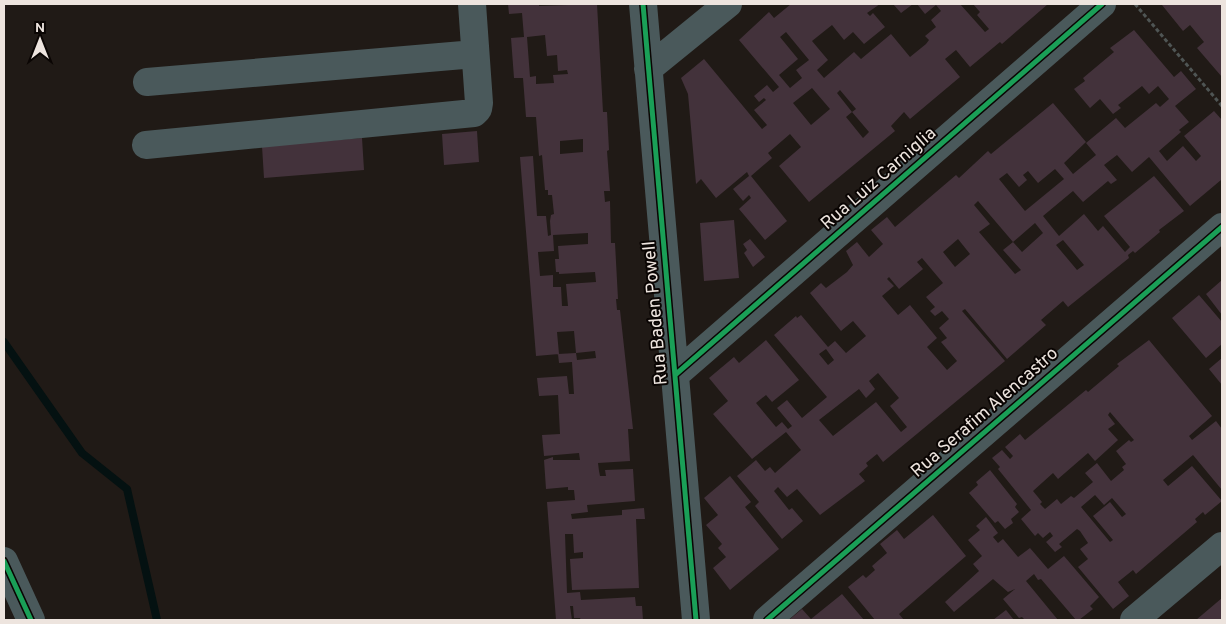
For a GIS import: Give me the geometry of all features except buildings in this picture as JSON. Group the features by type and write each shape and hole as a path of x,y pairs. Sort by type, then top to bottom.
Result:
{"street":[{"path":"146,145 468,116 478,109 479,103 472,4"},
{"name":"Rua Baden Powell","path":"643,4 696,620"},
{"path":"648,69 728,4"},
{"name":"Rua Luiz Carniglia","path":"675,375 1102,4"},
{"path":"147,82 476,54"},
{"name":"Rua Serafim Alencastro","path":"767,620 1222,227"},
{"path":"1134,620 1222,546"},
{"path":"4,561 31,620"}],"path":[{"path":"1135,4 1222,106"}],"waterway":[{"path":"4,342 82,453 127,489 157,620"}],"cycle path":[{"path":"643,4 696,620"},
{"path":"675,375 1102,4"},
{"path":"767,620 1222,227"},
{"path":"4,561 31,620"}]}
